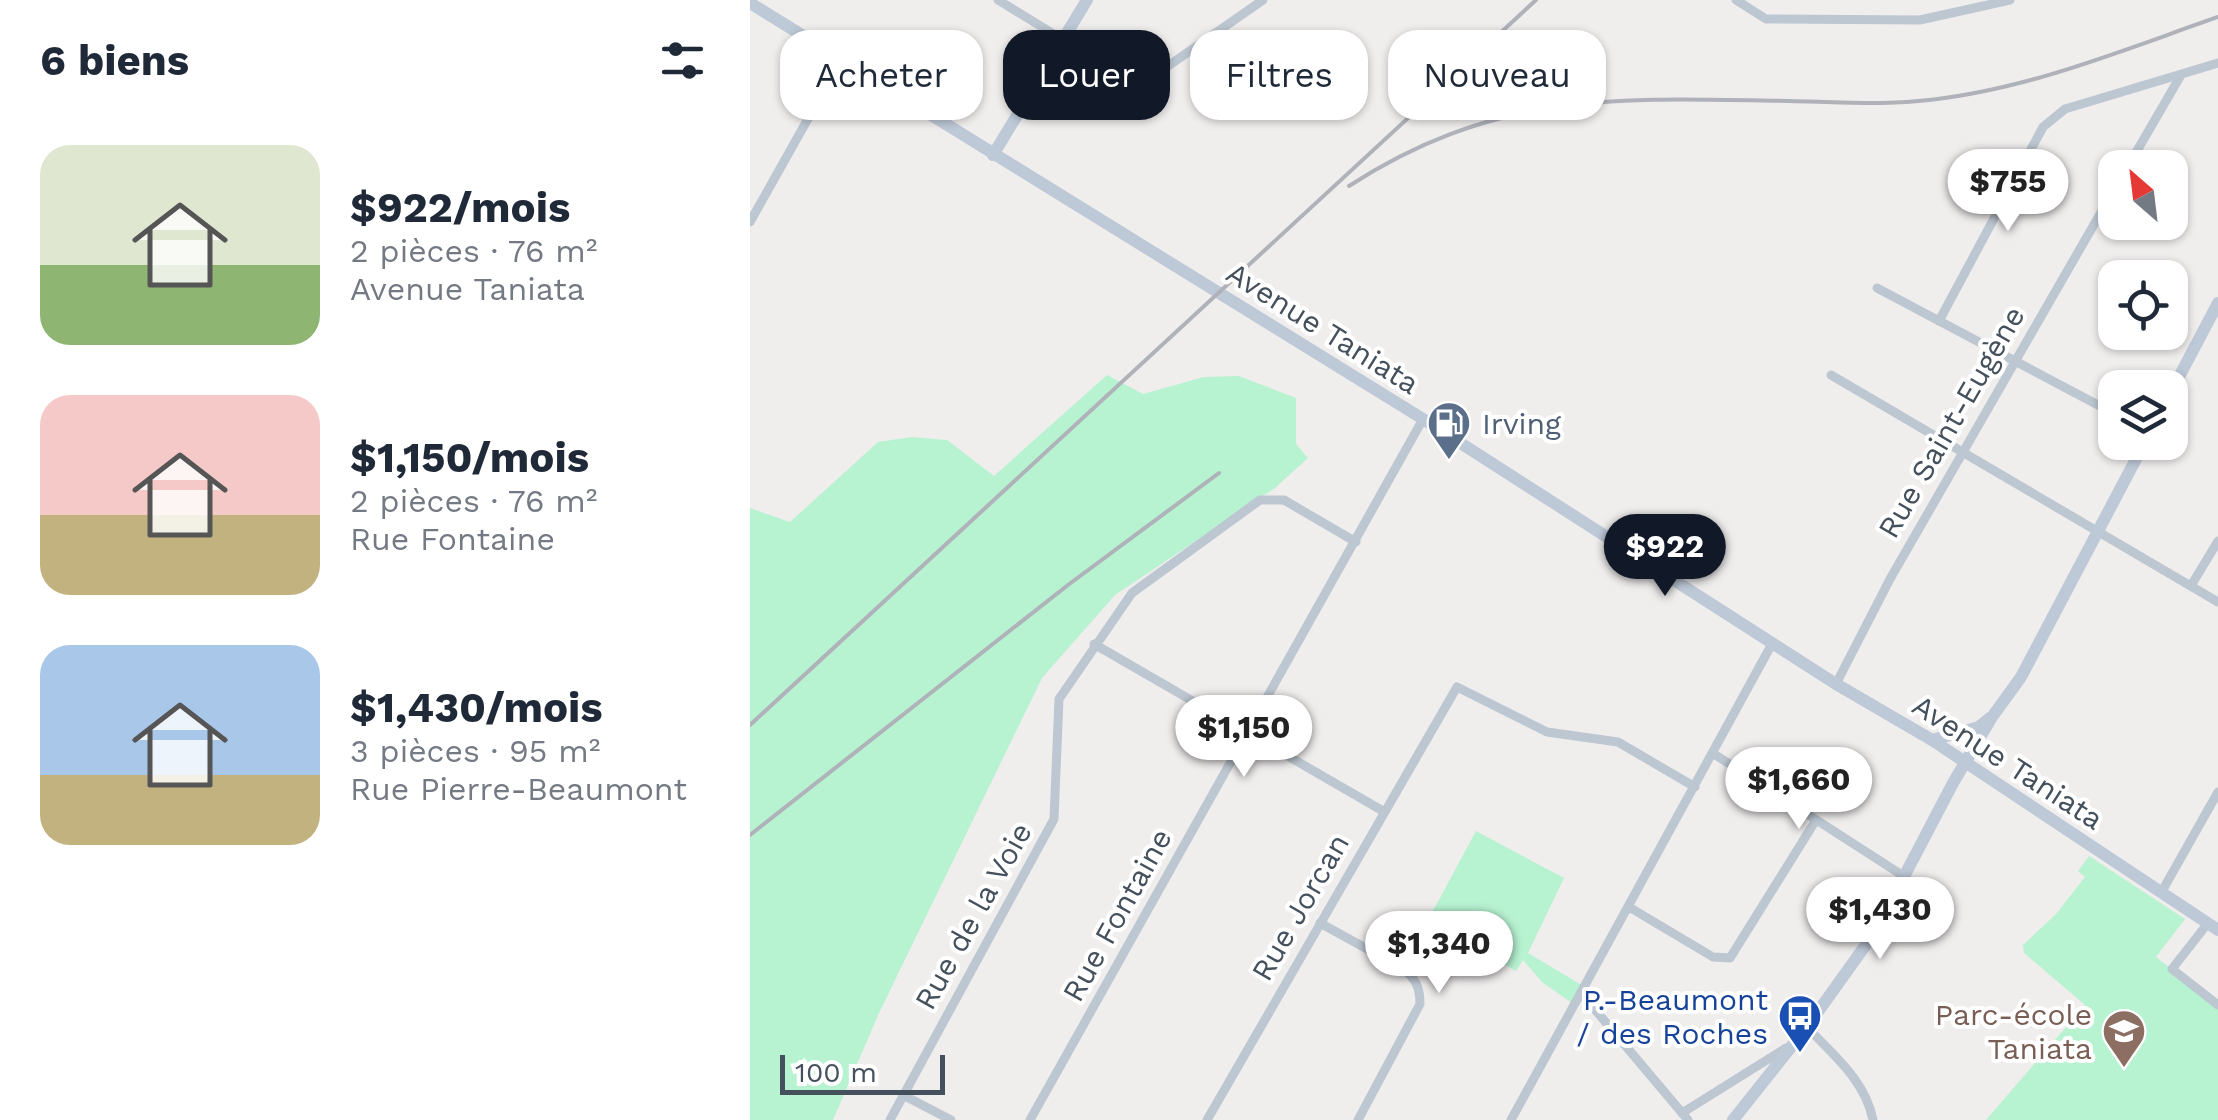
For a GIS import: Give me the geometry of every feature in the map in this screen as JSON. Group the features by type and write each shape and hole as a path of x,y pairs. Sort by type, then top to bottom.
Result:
{"main road":[{"path":"1070,30 1087,0"},
{"name":"Avenue Taniata","path":"750,3 793,30"},
{"name":"Avenue Taniata","path":"937,120 1423,420 1836,684 1932,740 2213,927"},
{"path":"993,155 1015,120"},
{"path":"2183,370 2218,302"},
{"path":"1733,1120 1875,932 1966,762 2020,677 2135,460"},
{"path":"1932,740 1979,727 1992,717"}],"street":[{"path":"998,0 1046,30"},
{"path":"1170,64 1262,0"},
{"path":"1736,0 1766,19 1920,20 2010,0"},
{"path":"1939,322 2043,128 2064,109 2218,62"},
{"path":"2137,150 2182,73"},
{"path":"750,222 807,120"},
{"name":"Rue Saint-Eugène","path":"1836,684 1890,578 2098,217"},
{"path":"1876,288 2098,405"},
{"path":"1831,376 2218,602"},
{"name":"Rue Fontaine","path":"1030,1120 1423,420"},
{"name":"Rue de la Voie","path":"890,1120 1054,819 1059,698 1132,592 1260,500 1284,500 1356,542"},
{"path":"2192,584 2218,541"},
{"path":"1511,1120 1773,642"},
{"path":"1094,644 1383,810"},
{"name":"Rue Jorcan","path":"1207,1120 1456,687 1547,732 1618,742 1695,787"},
{"path":"1714,754 1905,877"},
{"path":"2161,894 2218,792"},
{"path":"1629,907 1713,958 1730,958 1816,820"},
{"path":"1320,923 1411,974 1420,988 1420,1004 1358,1120"},
{"path":"2213,927 2172,970 2218,1005"},
{"path":"1582,993 1685,1116 1794,1044"},
{"path":"1806,1027 1857,1080 1868,1099 1873,1120"},
{"path":"904,1095 951,1120"}],"green space":[{"path":"1107,375 1143,394 1204,377 1239,376 1296,398 1296,444 1308,458 1275,488 1115,595 1042,678 879,1013 833,1120 750,1120 750,508 790,522 878,442 912,437 947,440 994,476"},
{"path":"1476,831 1564,878 1528,953 1585,987 1575,1005 1543,983 1523,960 1516,971 1427,922"},
{"name":"Parc-école Taniata","path":"2089,856 2185,919 2156,957 2218,1005 2218,1120 1986,1120 2085,1005 2024,953 2023,945 2056,914 2085,877 2078,871"}],"railway":[{"path":"750,725 1536,0"},
{"path":"1349,186 1404,155 1457,132 1509,116 1615,101 1886,103 1957,96 2070,68 2218,17"},
{"path":"750,835 1068,585 1219,473"}],"place":[{"name":"Irving","path":"1449,461"},
{"name":"P.-Beaumont / des Roches","path":"1800,1054"},
{"name":"Parc-école Taniata","path":"2124,1069"}]}
